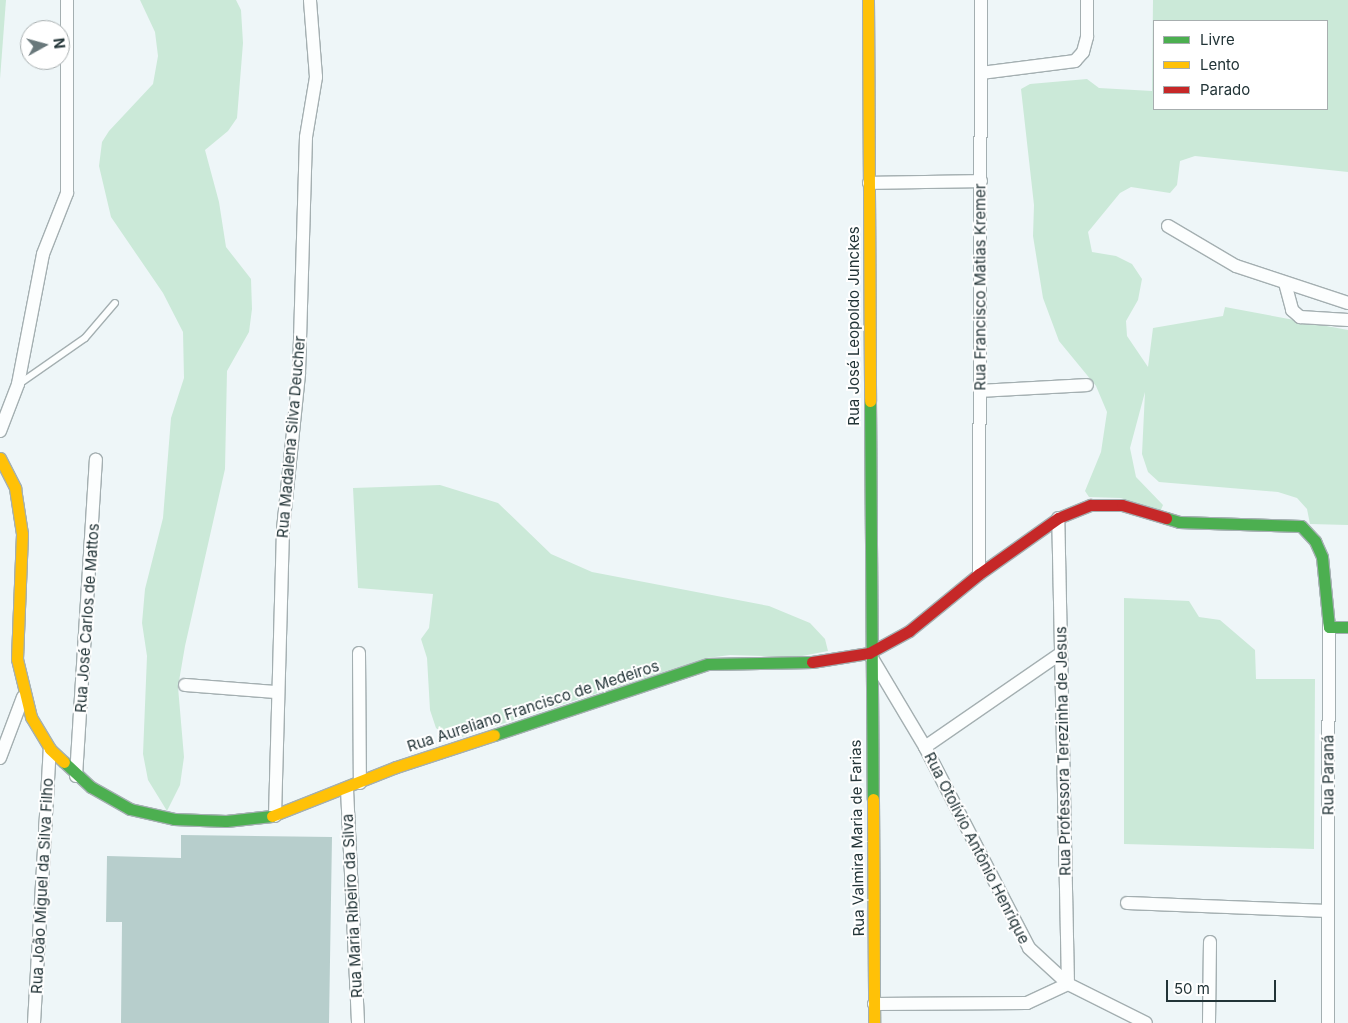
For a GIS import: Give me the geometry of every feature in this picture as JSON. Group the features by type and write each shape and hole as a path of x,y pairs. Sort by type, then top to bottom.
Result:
{"street":[{"path":"0,432 18,384 43,254 67,192 67,0"},
{"name":"Rua Madalena Silva Deucher","path":"276,816 276,692 283,529 299,373 306,137 316,77 310,0"},
{"name":"Rua José Leopoldo Junckes","path":"868,0 869,653"},
{"name":"Rua Francisco Matias Kremer","path":"979,574 981,0"},
{"path":"981,73 1075,61 1083,52 1087,37 1087,0"},
{"path":"869,183 981,181"},
{"path":"1168,226 1236,266 1348,303"},
{"path":"1286,283 1292,310 1300,317 1348,320"},
{"path":"980,391 1087,385"},
{"name":"Rua Aureliano Francisco de Medeiros","path":"0,458 15,488 22,534 16,638 23,697 50,749 76,776 107,798 150,815 199,821 276,816 447,750 708,664 798,664 869,653 909,631 979,574 1058,518 1091,504 1107,503 1165,521 1290,524 1308,531"},
{"name":"Rua José Carlos de Mattos","path":"76,776 96,460"},
{"name":"Rua Professora Terezinha de Jesus","path":"1058,518 1068,984"},
{"name":"Rua Paraná","path":"1308,531 1322,557 1329,627 1328,1023"},
{"path":"1329,627 1348,627"},
{"path":"359,653 360,783"},
{"name":"Rua Otolívio Antônio Henrique","path":"869,653 925,747 1018,930 1045,965 1068,984 1146,1023"},
{"name":"Rua Valmira Maria de Farias","path":"869,653 874,1023"},
{"path":"925,747 1060,654"},
{"path":"185,685 276,692"},
{"path":"0,758 23,697"},
{"name":"Rua João Miguel da Silva Filho","path":"34,1023 50,749"},
{"name":"Rua Maria Ribeiro da Silva","path":"347,790 358,1023"},
{"path":"1128,903 1328,911"},
{"path":"1209,1023 1210,942"},
{"path":"874,1004 1027,1003 1068,984"}],"lane":[{"path":"18,384 85,338 115,303"}],"green space":[{"path":"0,0 6,0 0,79"},
{"path":"140,0 236,0 241,10 243,43 237,118 228,131 205,150 219,202 226,247 251,279 252,309 249,332 227,371 225,469 185,646 178,687 184,757 180,785 167,811 148,780 143,754 147,656 142,623 145,589 163,518 171,418 184,378 183,332 163,293 111,217 99,166 102,142 109,131 153,84 158,56 155,32"},
{"path":"1153,0 1348,0 1348,172 1195,156 1180,161 1177,185 1170,193 1131,187 1120,193 1088,232 1092,252 1116,256 1132,264 1142,279 1138,300 1126,321 1127,336 1148,367 1153,328 1223,316 1225,307 1348,330 1348,525 1310,524 1307,509 1297,498 1278,492 1159,482 1148,472 1142,454 1145,392 1130,448 1136,477 1163,505 1160,512 1121,498 1089,497 1085,491 1101,452 1107,412 1096,386 1059,341 1043,298 1033,236 1034,205 1021,89 1030,84 1087,79 1099,88 1152,91"},
{"path":"440,485 498,503 551,554 592,572 769,606 810,623 825,639 828,651 797,657 730,655 707,658 452,740 436,728 430,710 427,658 421,639 429,628 433,594 358,588 353,488"},
{"path":"1124,598 1189,601 1199,617 1220,620 1255,650 1256,679 1315,679 1314,849 1124,844"}],"building":[{"path":"181,835 332,837 329,1023 121,1023 122,922 106,922 107,856 181,858"}],"traffic: fast":[{"path":"870,401 873,799"},
{"path":"1166,518 1179,522 1301,526 1315,541 1322,557 1329,627 1348,627"},
{"path":"494,735 708,664 812,662"},
{"path":"64,762 91,787 130,809 174,819 226,821 272,816"}],"traffic: slow":[{"path":"868,0 870,401"},
{"path":"0,458 15,488 22,534 17,659 31,717 50,749 64,762"},
{"path":"272,816 396,767 494,735"},
{"path":"873,799 874,1023"}],"traffic: jam":[{"path":"812,662 869,653 909,631 979,574 1058,518 1091,505 1122,505 1166,518"}]}
